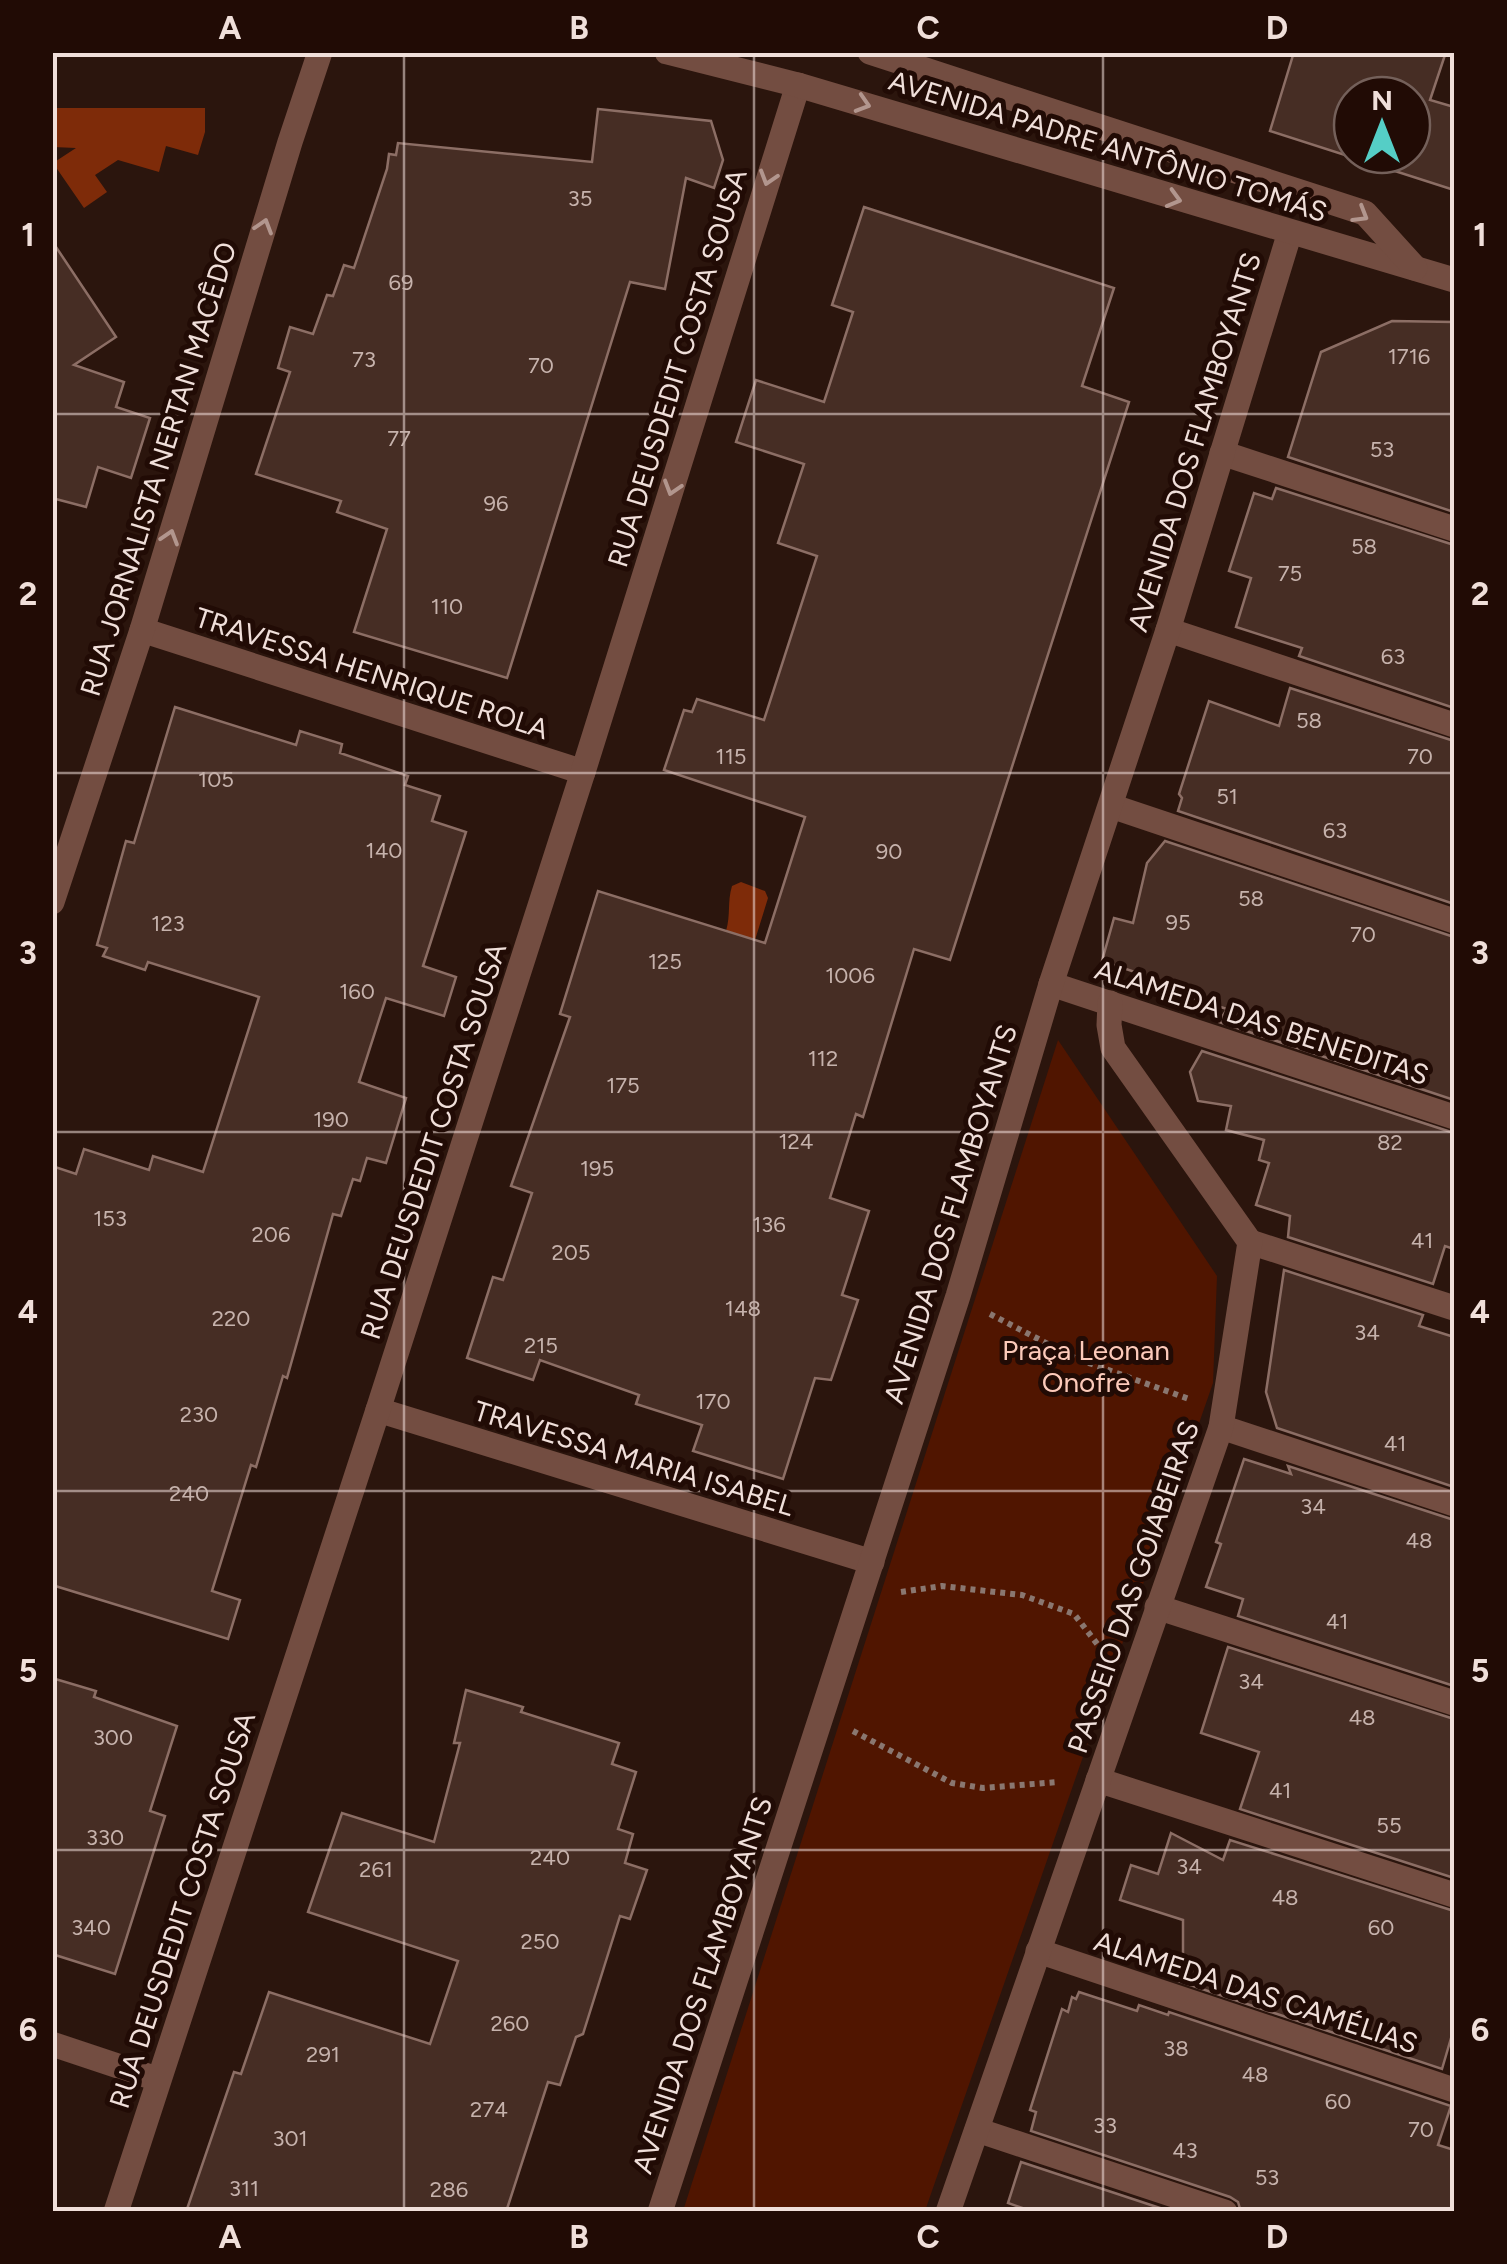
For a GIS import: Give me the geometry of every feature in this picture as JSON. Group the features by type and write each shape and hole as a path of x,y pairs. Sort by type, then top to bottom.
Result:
{"street":[{"name":"RUA JORNALISTA NERTAN MACÊDO","path":"52,902 142,630 320,52"},
{"name":"AVENIDA PADRE ANTÔNIO TOMÁS","path":"667,52 798,84 1454,280"},
{"path":"870,52 1365,213 1415,268"},
{"name":"RUA DEUSDEDIT COSTA SOUSA","path":"116,2212 583,772 798,84"},
{"name":"AVENIDA DOS FLAMBOYANTS","path":"660,2212 958,1296 1052,984 1168,630 1290,232"},
{"path":"1222,453 1454,528"},
{"name":"TRAVESSA HENRIQUE ROLA","path":"142,630 583,772"},
{"path":"1168,630 1454,725"},
{"path":"1111,806 1454,922"},
{"name":"ALAMEDA DAS BENEDITAS","path":"1052,984 1454,1116"},
{"path":"1110,1003 1113,1048 1250,1242 1454,1308"},
{"name":"PASSEIO DAS GOIABEIRAS","path":"948,2212 1222,1419 1250,1242"},
{"name":"TRAVESSA MARIA ISABEL","path":"378,1410 872,1562"},
{"path":"1222,1419 1454,1504"},
{"path":"1157,1607 1454,1703"},
{"path":"1098,1780 1454,1895"},
{"name":"ALAMEDA DAS CAMÉLIAS","path":"1038,1951 1454,2090"},
{"path":"52,2044 158,2079"},
{"path":"977,2130 1225,2212"}],"path":[{"path":"958,1296 1075,1358 1222,1419"},
{"path":"860,1596 942,1586 1022,1595 1074,1614 1090,1630 1129,1688"},
{"path":"822,1714 952,1783 983,1788 1098,1780"}],"green space":[{"name":"Praça Leonan Onofre","path":"1058,1040 1217,1276 1213,1383 925,2211 683,2211"}],"shaded area":[{"path":"52,108 205,108 205,132 198,155 166,146 159,172 118,160 95,175 107,192 84,208 53,163 76,148 53,147"},
{"path":"741,882 765,891 768,898 755,940 726,931 732,886"}],"building":[{"path":"1294,52 1446,52 1432,94 1432,75 1332,75 1332,151 1270,131"},
{"path":"1432,101 1454,107 1454,190 1407,175 1432,175"},
{"path":"598,109 711,121 723,160 714,188 686,178 665,289 630,282 507,678 354,632 387,529 337,512 341,501 256,474 290,372 278,368 290,327 313,334 327,295 333,296 344,265 354,268 389,154 396,155 398,143 592,162"},
{"path":"864,207 1114,288 1082,386 1129,402 950,960 914,949 863,1117 856,1114 830,1198 869,1211 842,1295 858,1300 831,1380 815,1378 783,1479 693,1451 702,1425 636,1404 639,1395 540,1360 533,1380 467,1358 493,1277 503,1280 532,1193 511,1186 570,1017 560,1014 598,891 765,943 805,817 664,770 684,710 692,712 697,699 764,720 817,556 778,543 804,464 736,442 756,380 824,402 853,312 832,305"},
{"path":"52,241 116,337 74,365 124,382 116,407 150,418 131,478 98,467 86,507 52,498"},
{"path":"1392,321 1454,322 1454,512 1288,457 1321,352"},
{"path":"1276,488 1454,545 1454,708 1299,656 1302,648 1236,627 1251,578 1229,571 1254,493 1272,499"},
{"path":"1290,688 1454,741 1454,904 1178,811 1182,798 1179,794 1209,701 1279,726"},
{"path":"175,707 296,745 300,731 342,744 340,753 408,776 405,785 440,796 432,821 466,832 423,966 456,977 444,1016 386,998 359,1082 406,1098 386,1163 367,1158 360,1181 353,1179 341,1216 333,1214 287,1378 283,1376 256,1467 251,1465 212,1591 240,1600 228,1639 52,1585 52,1166 76,1174 84,1149 149,1170 153,1156 203,1172 259,997 148,962 145,970 103,956 107,948 97,945 126,841 134,843"},
{"path":"1165,841 1454,937 1454,1100 1219,1022 1227,1009 1138,981 1141,974 1102,961 1114,918 1133,923 1147,863"},
{"path":"1202,1051 1454,1133 1454,1249 1445,1246 1433,1284 1288,1237 1290,1216 1256,1205 1269,1163 1259,1160 1264,1140 1226,1130 1231,1106 1198,1101 1190,1072"},
{"path":"1284,1270 1423,1315 1419,1326 1454,1337 1454,1487 1277,1428 1266,1392"},
{"path":"1244,1459 1291,1474 1288,1466 1454,1520 1454,1686 1238,1616 1243,1599 1206,1587 1221,1544 1216,1542"},
{"path":"1228,1647 1454,1719 1454,1878 1240,1809 1259,1752 1201,1733"},
{"path":"52,1678 96,1691 94,1697 177,1726 150,1811 165,1816 115,1974 52,1954"},
{"path":"466,1690 619,1743 612,1764 636,1772 618,1829 633,1834 625,1863 647,1870 630,1919 620,1916 583,2034 576,2037 560,2085 548,2082 506,2212 186,2212 234,2072 241,2074 269,1992 430,2044 458,1961 308,1912 342,1813 434,1842 460,1743 454,1743"},
{"path":"1171,1833 1223,1860 1230,1840 1454,1911 1454,2028 1442,2069 1178,1981 1183,1967 1183,1920 1120,1900 1131,1865 1158,1874"},
{"path":"1079,1992 1137,2011 1139,2005 1168,2015 1169,2012 1451,2106 1438,2145 1454,2150 1454,2212 1241,2212 1238,2202 1230,2197 1031,2131 1036,2112 1030,2110 1062,2009 1068,2012 1072,1997 1076,1999"},
{"path":"1021,2162 1172,2212 1034,2212 1008,2203"}]}
